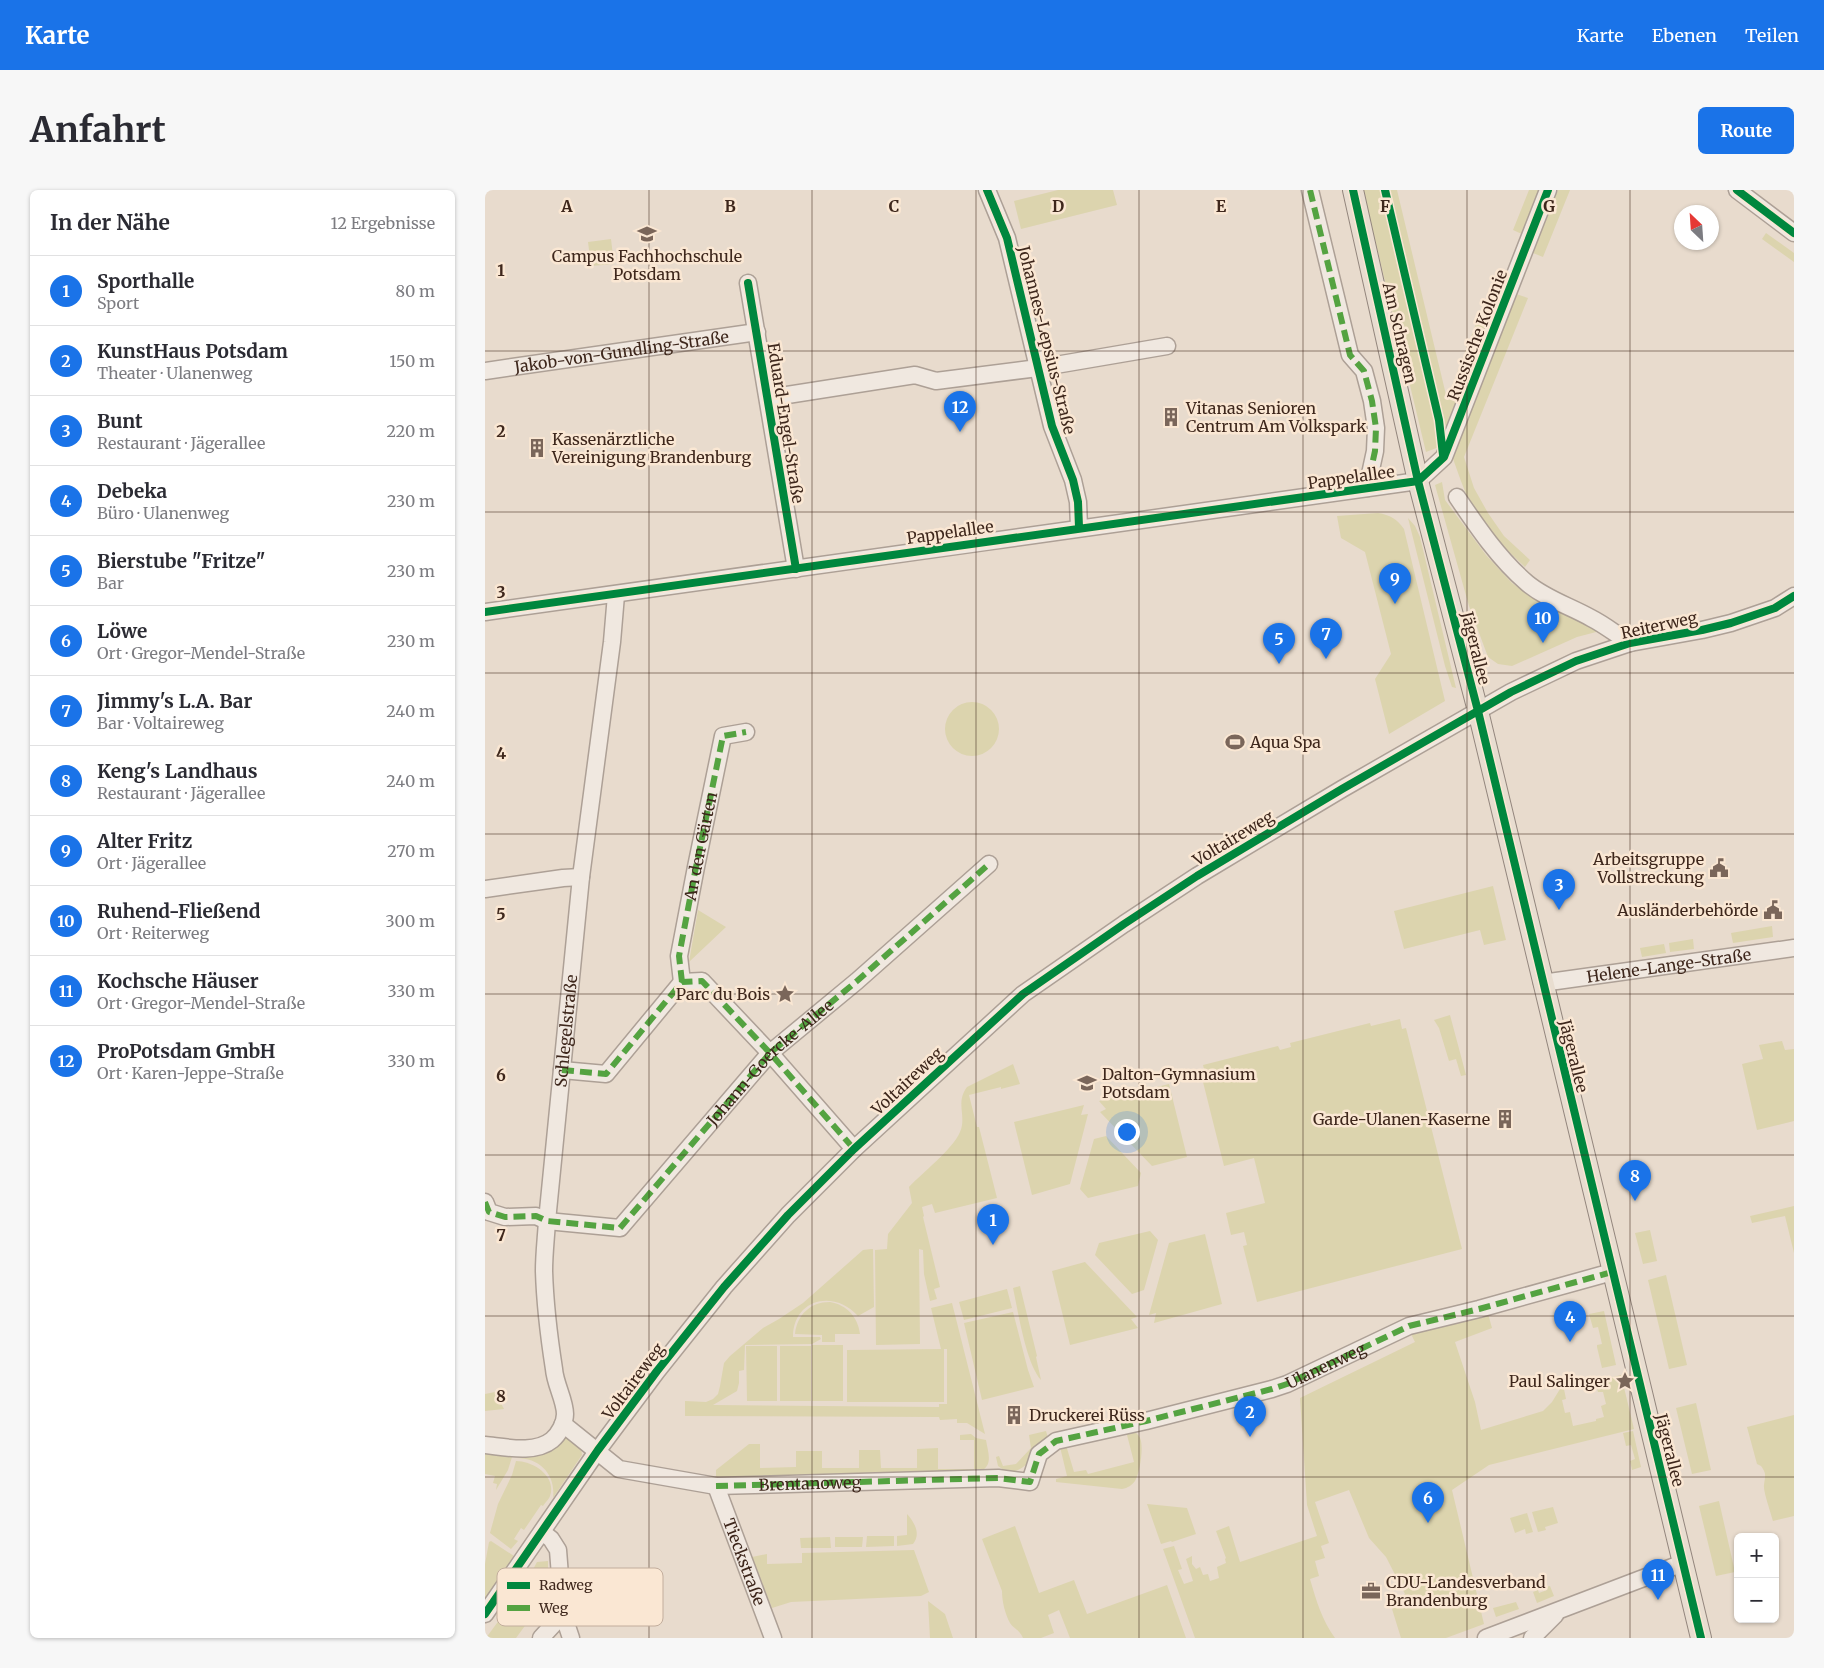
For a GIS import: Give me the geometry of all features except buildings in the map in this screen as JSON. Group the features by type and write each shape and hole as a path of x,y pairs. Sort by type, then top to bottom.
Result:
{"main road":[{"name":"Am Schragen","path":"1353,190 1418,481"},
{"name":"Jägerallee","path":"1418,481 1478,711 1701,1638"}],"street":[{"name":"Johannes-Lepsius-Straße","path":"987,190 1007,238 1052,426 1073,480 1078,502 1079,528"},
{"path":"1310,190 1351,356 1364,372 1372,401 1376,428 1375,451 1367,488"},
{"name":"Russische Kolonie","path":"1418,481 1444,458 1548,190"},
{"path":"1737,190 1794,233"},
{"name":"Eduard-Engel-Straße","path":"748,283 796,568"},
{"name":"Jakob-von-Gundling-Straße","path":"485,372 757,332"},
{"path":"768,398 915,375 936,381 1038,368 1167,346"},
{"name":"Pappelallee","path":"485,612 1418,481"},
{"path":"1457,497 1507,564 1528,584 1554,601 1591,618 1630,643"},
{"name":"Schlegelstraße","path":"563,1424 565,1413 555,1376 547,1321 544,1271 547,1221 581,877 612,642 616,595"},
{"name":"Reiterweg","path":"1478,711 1511,692 1576,661 1630,643 1731,623 1775,608 1794,596"},
{"name":"Voltaireweg","path":"517,1568 598,1450 657,1371 724,1287 788,1214 854,1149 1023,994 1197,876 1478,711"},
{"name":"An den Gärten","path":"682,982 679,956 723,736 746,732"},
{"name":"Johann-Goercke-Allee","path":"547,1221 620,1228 770,1053 857,981 989,864"},
{"path":"485,889 581,877"},
{"name":"Helene-Lange-Straße","path":"1543,983 1794,948"},
{"path":"562,1070 607,1074 682,982 702,982 770,1053 854,1149"},
{"path":"485,1202 489,1212 505,1217 536,1216 547,1221"},
{"name":"Ulanenweg","path":"1030,1482 1039,1454 1056,1441 1146,1421 1287,1384 1409,1326 1479,1309 1612,1272"},
{"path":"485,1445 516,1448 543,1446 559,1433 563,1424 598,1450"},
{"name":"Brentanoweg","path":"598,1450 619,1469 716,1486 998,1478 1030,1482"},
{"name":"Tieckstraße","path":"716,1486 773,1638"},
{"path":"542,1532 551,1539 558,1550 559,1568"},
{"path":"1486,1638 1683,1563"},
{"name":"Voltaireweg","path":"485,1614 497,1597"},
{"path":"1532,1638 1560,1610"},
{"path":"541,1638 552,1626"},
{"path":"567,1626 571,1638"}],"shaded area":[{"path":"1058,190 1113,190 1117,205 1021,229 1014,201"},
{"path":"1363,190 1380,190 1436,421 1439,447 1426,452"},
{"path":"1388,190 1397,190 1447,399 1479,316 1490,320 1447,431"},
{"path":"1529,190 1542,190 1524,235 1513,230"},
{"path":"1558,190 1570,190 1543,257 1533,253"},
{"path":"1766,233 1794,253 1794,262 1762,239"},
{"path":"611,239 614,264 591,266 588,242"},
{"path":"1516,294 1528,298 1464,457 1474,488 1488,513 1504,536 1530,560 1525,567 1495,537 1474,511 1451,453"},
{"path":"1442,482 1445,500 1486,555 1512,583 1546,608 1582,621 1600,631 1577,637 1512,666 1498,664 1488,657 1469,606 1435,485"},
{"path":"1378,513 1393,518 1404,529 1445,701 1389,734 1375,679 1391,654 1365,552 1341,538 1337,516"},
{"path":"1408,518 1415,526 1420,537 1456,688 1452,687 1445,666"},
{"path":"972,702 982,704 991,710 997,719 999,729 997,739 991,748 982,754 972,756 962,754 953,748 947,739 945,729 947,719 953,710 962,704"},
{"path":"1493,886 1506,940 1484,945 1480,930 1404,949 1394,911"},
{"path":"698,910 726,927 689,962"},
{"path":"1772,926 1773,937 1733,943 1731,933"},
{"path":"1693,939 1694,949 1670,952 1669,943"},
{"path":"1664,944 1666,953 1642,957 1640,948"},
{"path":"1450,1015 1466,1075 1461,1076 1456,1059 1449,1061 1439,1028 1434,1020"},
{"path":"1400,1019 1402,1029 1406,1028 1462,1249 1257,1302 1243,1246 1247,1245 1244,1232 1231,1235 1226,1213 1265,1203 1254,1158 1224,1166 1200,1070 1204,1069 1203,1065 1278,1046 1280,1050 1291,1047 1290,1043 1370,1023 1371,1026"},
{"path":"1782,1041 1785,1050 1794,1049 1794,1121 1757,1130 1742,1064 1763,1059 1759,1045"},
{"path":"1013,1064 1020,1084 969,1095 997,1198 935,1213 932,1204 922,1207 940,1287 934,1289 937,1299 930,1301 924,1274 923,1250 919,1249 920,1344 876,1345 875,1250 887,1249 888,1234 912,1203 909,1187 951,1146 960,1132 962,1126 961,1104 967,1087"},
{"path":"1169,1084 1187,1157 1152,1166 1100,1112 1106,1109 1099,1101"},
{"path":"1084,1105 1081,1115 1088,1114 1070,1184 1032,1195 1014,1122"},
{"path":"1106,1136 1141,1173 1138,1186 1088,1198 1080,1189 1094,1139"},
{"path":"1794,1206 1794,1253 1785,1216 1752,1223 1750,1216"},
{"path":"1650,1230 1657,1261 1643,1264 1635,1233"},
{"path":"1150,1231 1158,1240 1144,1290 1132,1294 1095,1255 1099,1243"},
{"path":"1205,1234 1222,1304 1154,1323 1156,1313 1149,1315 1169,1243"},
{"path":"873,1249 874,1307 858,1316 838,1303 827,1301 817,1302 807,1307 800,1314 795,1324 793,1337 820,1337 821,1339 812,1344 745,1345 744,1370 739,1371 737,1391 713,1405 939,1407 939,1404 947,1404 947,1349 941,1349 931,1308 952,1303 985,1434 967,1423 957,1423 957,1419 940,1420 939,1417 685,1416 685,1401 706,1402 718,1394 724,1363 730,1356 763,1328 803,1303 863,1250"},
{"path":"1085,1262 1137,1317 1131,1319 1138,1328 1070,1345 1052,1271"},
{"path":"1666,1275 1687,1365 1669,1369 1648,1280"},
{"path":"1020,1286 1041,1380 1031,1362 1020,1323 1013,1288"},
{"path":"1007,1289 1012,1308 964,1320 959,1302"},
{"path":"830,1302 842,1306 851,1313 857,1322 860,1334 835,1334 835,1342 822,1342 822,1335 795,1334 796,1327 806,1311 816,1304"},
{"path":"1487,1310 1492,1328 1455,1342 1475,1402 1481,1430 1543,1411 1552,1402 1560,1389 1564,1389 1566,1399 1562,1400 1565,1413 1570,1412 1573,1426 1596,1421 1596,1419 1604,1417 1601,1406 1606,1404 1603,1392 1598,1392 1595,1382 1621,1375 1634,1429 1489,1465 1452,1490 1484,1624 1446,1638 1401,1638 1392,1609 1405,1594 1386,1557 1369,1538 1349,1490 1315,1502 1329,1543 1321,1546 1325,1558 1315,1561 1319,1576 1310,1579 1323,1617 1335,1638 1195,1638 1163,1549 1174,1546 1182,1569 1178,1570 1184,1584 1193,1581 1186,1559 1192,1556 1192,1564 1196,1569 1200,1567 1203,1575 1208,1574 1210,1581 1219,1578 1217,1567 1226,1563 1226,1558 1216,1531 1229,1526 1240,1562 1317,1536 1307,1505 1300,1398 1415,1342 1410,1332"},
{"path":"1604,1311 1616,1365 1602,1368 1597,1347 1597,1345 1602,1344 1598,1327 1593,1328 1589,1314"},
{"path":"1013,1312 1034,1387 982,1400 964,1323"},
{"path":"812,1345 843,1345 843,1401 812,1401"},
{"path":"746,1346 777,1346 777,1401 747,1401"},
{"path":"780,1346 811,1346 811,1401 780,1401"},
{"path":"944,1349 944,1402 847,1402 847,1350"},
{"path":"495,1392 504,1409 485,1411 485,1394"},
{"path":"1696,1403 1711,1470 1692,1474 1676,1408"},
{"path":"1794,1415 1794,1516 1773,1521 1765,1492 1765,1473 1761,1466 1757,1464 1747,1427"},
{"path":"1132,1429 1140,1438 1141,1453 1137,1477 1130,1486 1122,1489 1056,1482 1056,1479 1067,1476 1060,1447 1066,1445 1074,1472 1086,1470 1088,1474 1134,1462 1127,1435 1124,1435 1123,1430"},
{"path":"1046,1431 1048,1438 1031,1461 1014,1471 1007,1472 998,1466 996,1457 999,1456 1003,1466 1016,1464 1031,1448 1029,1435"},
{"path":"1633,1431 1641,1467 1632,1470 1630,1461 1635,1459 1631,1445 1626,1446 1623,1433"},
{"path":"971,1434 976,1438 986,1440 989,1454 987,1466 979,1472 716,1478 716,1470 749,1444 760,1444 760,1468 796,1467 796,1451 822,1451 822,1468 859,1468 859,1450 880,1450 881,1468 917,1468 917,1449 938,1448 938,1469 974,1469 974,1440 960,1440 960,1435"},
{"path":"565,1438 569,1438 581,1447 582,1455 553,1498 552,1482 545,1469 533,1461 517,1458 540,1455"},
{"path":"485,1454 512,1457 508,1470 496,1490 497,1484 493,1483 495,1476 485,1474"},
{"path":"516,1461 529,1464 542,1471 550,1482 551,1489 547,1501 543,1506 541,1505 524,1530 521,1528 514,1539 518,1541 511,1549 490,1533 498,1504 512,1475"},
{"path":"1719,1501 1734,1572 1716,1576 1699,1506"},
{"path":"1147,1504 1187,1508 1196,1534 1161,1544"},
{"path":"1553,1507 1558,1523 1545,1527 1546,1530 1538,1532 1532,1512"},
{"path":"1527,1513 1533,1532 1526,1534 1525,1529 1515,1533 1510,1518"},
{"path":"907,1514 916,1529 917,1536 913,1544 897,1546 897,1536 907,1535"},
{"path":"1015,1526 1039,1593 1074,1580 1087,1614 1167,1585 1186,1638 1070,1638 1059,1610 1048,1615 1054,1633 1041,1638 1023,1638 1008,1619 1002,1591 982,1539"},
{"path":"867,1536 894,1536 894,1546 866,1547"},
{"path":"830,1537 831,1548 801,1548 800,1538"},
{"path":"835,1537 863,1537 862,1547 835,1547"},
{"path":"491,1541 514,1556 506,1568 497,1568 497,1582 485,1601 485,1564 489,1542"},
{"path":"914,1550 929,1592 921,1596 791,1602 772,1608 752,1557 767,1554 767,1564 802,1563 802,1553"},
{"path":"548,1561 548,1568 534,1568 537,1562"},
{"path":"1550,1586 1554,1596 1537,1603 1533,1592 1538,1590 1539,1593 1547,1590 1546,1587"},
{"path":"928,1601 945,1614 953,1638 930,1638"},
{"path":"1516,1602 1519,1609 1496,1617 1493,1608"},
{"path":"497,1623 497,1626 525,1626 516,1638 486,1638"}],"marked path":[{"path":"1310,190 1350,355 1364,371 1372,401 1376,428 1375,451 1367,488"},
{"path":"682,982 679,956 723,736 746,732"},
{"path":"485,1202 489,1212 505,1217 536,1216 547,1221 620,1228 770,1053 857,981 989,864"},
{"path":"562,1070 606,1074 682,982 702,981 770,1053 854,1149"},
{"path":"716,1486 998,1478 1030,1482 1039,1454 1056,1441 1146,1421 1272,1389 1287,1384 1409,1326 1479,1309 1612,1272"}],"cycle path":[{"path":"987,190 1007,238 1052,426 1073,480 1078,502 1079,527"},
{"path":"1353,190 1418,481 1478,711 1701,1638"},
{"path":"1385,190 1439,420 1443,455"},
{"path":"1418,481 1444,457 1548,190"},
{"path":"1737,190 1794,233"},
{"path":"748,283 796,569"},
{"path":"485,612 1418,481"},
{"path":"517,1568 598,1450 657,1371 724,1287 788,1215 854,1149 1023,994 1197,876 1342,789 1511,692 1576,661 1630,643 1731,623 1775,608 1794,596"},
{"path":"485,1614 497,1597"}],"place":[{"name":"Campus Fachhochschule Potsdam","path":"647,234"},
{"name":"Vitanas Senioren Centrum Am Volkspark","path":"1171,417"},
{"name":"ProPotsdam GmbH","path":"960,432"},
{"name":"Kassenärztliche Vereinigung Brandenburg","path":"537,448"},
{"name":"Alter Fritz","path":"1395,604"},
{"name":"Ruhend-Fließend","path":"1543,643"},
{"name":"Jimmy's L.A. Bar","path":"1326,659"},
{"name":"Bierstube \"Fritze\"","path":"1279,664"},
{"name":"Aqua Spa","path":"1235,742"},
{"name":"Arbeitsgruppe Vollstreckung","path":"1719,868"},
{"name":"Bunt","path":"1559,910"},
{"name":"Ausländerbehörde","path":"1773,910"},
{"name":"Parc du Bois","path":"785,994"},
{"name":"Dalton-Gymnasium Potsdam","path":"1087,1083"},
{"name":"Garde-Ulanen-Kaserne","path":"1505,1119"},
{"name":"Keng's Landhaus","path":"1635,1201"},
{"name":"Sporthalle","path":"993,1245"},
{"name":"Debeka","path":"1570,1342"},
{"name":"Paul Salinger","path":"1625,1381"},
{"name":"Druckerei Rüss","path":"1014,1415"},
{"name":"KunstHaus Potsdam","path":"1250,1437"},
{"name":"Löwe","path":"1428,1523"},
{"name":"CDU-Landesverband Brandenburg","path":"1371,1591"},
{"name":"Kochsche Häuser","path":"1658,1600"}]}
